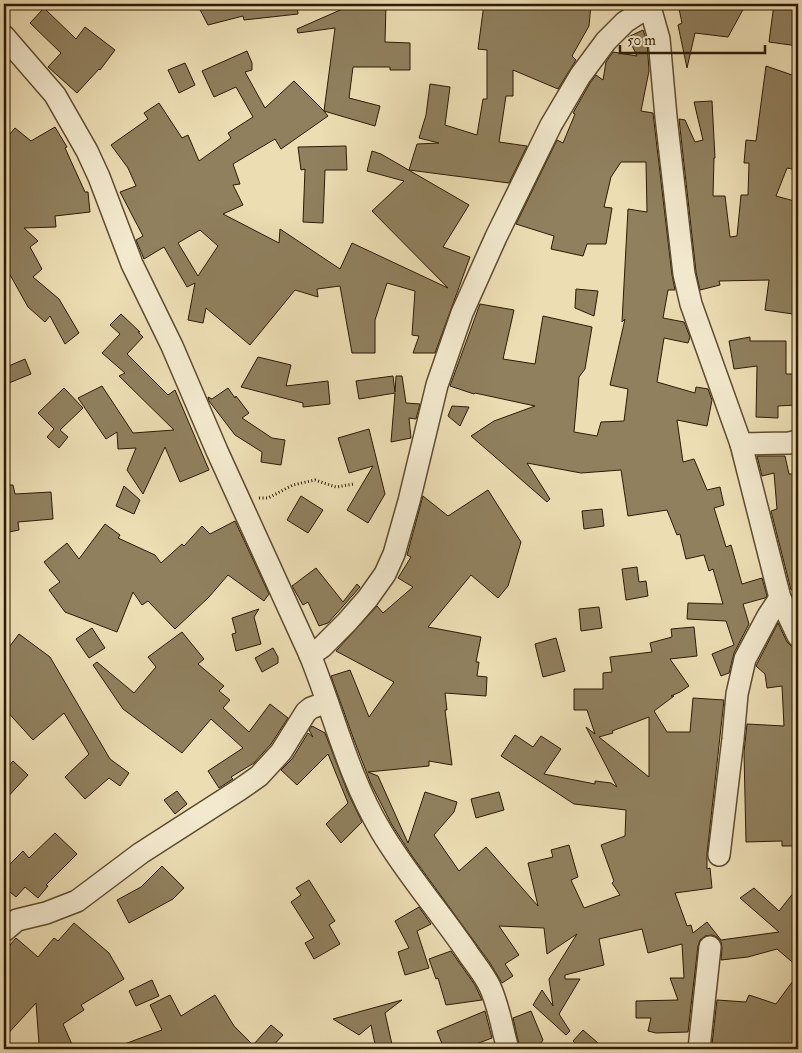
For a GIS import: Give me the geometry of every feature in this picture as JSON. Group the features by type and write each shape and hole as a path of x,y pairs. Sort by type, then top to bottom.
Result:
{"street":[{"path":"310,655 322,647 347,622 368,598 385,574 394,554 409,501 437,385 462,313 488,254 551,125 580,76 606,41 623,13 652,5 659,39 684,274 697,324 741,444 780,598 798,636"},
{"path":"4,36 55,95 87,151 99,177 132,264 158,314 238,498 310,655 351,771 380,831 405,870 457,937 490,987 508,1049"},
{"path":"741,444 789,443 798,441"},
{"path":"719,855 734,739 737,694 745,660 768,616 780,598"},
{"path":"4,931 12,922 25,916 46,913 76,901 141,853 259,776 281,752 306,712 327,702"},
{"path":"699,1049 710,947"}],"path":[{"path":"238,498 268,498 293,485 315,480 336,487 354,484"}],"building":[{"path":"197,4 297,4 298,14 244,20 243,16 208,25"},
{"path":"346,4 386,4 385,42 410,43 410,70 390,70 390,67 353,67 349,98 380,106 375,126 324,111 335,28 298,33 297,29 347,7"},
{"path":"484,4 591,4 589,26 572,56 576,60 558,89 513,70 513,96 506,96 499,142 527,146 509,183 409,170 417,144 439,143 419,138 426,115 430,84 450,87 445,125 477,135 483,99 487,99 487,50 478,49"},
{"path":"678,4 746,4 728,37 695,33 687,68 678,25 682,23"},
{"path":"774,4 798,4 798,46 769,42"},
{"path":"44,8 76,39 85,27 115,50 100,70 77,93 48,67 61,53 30,23"},
{"path":"643,30 647,41 649,71 641,111 653,113 675,290 668,290 663,318 684,322 690,337 688,343 664,338 657,382 695,393 696,387 708,389 712,400 707,426 677,420 683,462 694,459 707,490 720,487 724,505 714,508 726,547 731,545 742,584 762,578 767,596 743,604 749,624 734,653 729,673 721,676 712,654 734,645 726,621 687,619 688,603 723,604 713,569 709,571 704,555 686,559 680,534 677,535 667,510 628,516 621,470 581,473 527,463 550,499 547,502 471,436 494,421 535,406 474,394 450,386 480,304 514,310 503,359 535,364 543,316 592,327 585,369 579,377 574,432 597,436 601,422 624,421 628,389 610,385 625,319 622,322 628,209 647,212 646,162 621,162 611,177 604,207 612,208 606,244 587,244 583,256 551,249 554,236 516,224 557,140 563,143 575,114 573,113 590,83 596,75 603,80 606,62 613,52 637,56 628,37"},
{"path":"247,51 252,63 252,70 245,72 265,108 294,81 328,116 281,149 275,139 233,164 240,184 233,185 243,205 223,214 279,243 280,229 340,269 352,243 448,288 372,211 404,181 367,171 372,151 381,154 469,205 443,247 470,257 435,353 413,353 419,336 412,335 415,291 387,283 375,320 375,353 352,353 340,286 317,289 318,297 295,290 250,345 206,308 203,323 188,320 195,283 187,287 164,247 144,259 136,240 143,236 120,192 136,186 128,168 111,145 148,119 144,113 159,103 182,138 188,135 199,161 231,138 228,133 253,117 236,87 214,97 202,71","holes":["200,230 218,246 198,276 178,243"]},
{"path":"185,63 195,85 179,93 168,70"},
{"path":"766,66 798,77 798,170 787,168 776,196 798,202 798,270 793,314 765,310 769,280 719,281 720,285 700,290 696,272 679,119 685,120 695,142 703,140 694,102 712,101 715,158 713,196 725,196 730,237 737,236 741,195 748,195 749,163 744,163 746,140 756,141"},
{"path":"55,127 67,147 65,148 85,192 88,192 90,212 55,216 56,227 24,228 38,241 30,247 42,269 33,277 59,299 79,333 65,344 50,316 45,322 28,307 4,264 4,141 15,128 31,141"},
{"path":"346,146 347,170 325,170 323,223 303,222 305,169 301,170 298,147"},
{"path":"576,289 598,291 594,316 575,308"},
{"path":"121,314 143,337 127,354 168,395 175,390 209,470 180,482 165,447 143,494 127,470 136,448 118,449 117,432 106,439 78,398 102,386 133,433 174,430 119,376 125,373 102,353 120,334 110,325"},
{"path":"750,337 750,341 786,341 786,374 798,374 796,405 778,406 778,418 756,417 757,366 734,369 729,341"},
{"path":"258,357 291,365 286,386 328,381 330,404 303,407 303,403 241,387"},
{"path":"25,359 31,374 4,385 4,368"},
{"path":"393,376 395,392 396,376 402,376 406,403 420,404 416,419 409,418 411,438 391,442 395,393 359,399 356,381"},
{"path":"64,388 83,408 60,430 68,437 59,448 47,437 54,429 38,413"},
{"path":"228,388 249,413 242,418 272,438 285,440 281,465 261,462 262,452 235,435 209,401 208,397 212,399"},
{"path":"452,406 469,407 460,426 448,416"},
{"path":"369,429 385,494 368,523 347,510 373,466 349,473 338,438"},
{"path":"757,456 785,456 789,474 793,474 796,504 793,504 798,531 798,588 791,590 771,511 777,509 774,473 762,476"},
{"path":"4,485 13,485 15,494 51,492 53,519 18,522 19,530 4,533"},
{"path":"124,486 140,500 134,514 116,506"},
{"path":"488,490 521,542 508,586 498,598 471,575 428,627 481,637 476,662 479,662 477,676 487,677 486,696 445,693 447,710 445,710 452,765 429,761 429,766 368,772 378,776 408,843 425,792 457,802 454,812 434,835 459,871 486,847 538,906 528,863 553,857 551,850 569,845 578,877 571,880 584,908 620,895 612,883 614,881 601,845 625,836 626,810 574,804 501,756 515,735 533,747 541,736 561,749 544,774 595,784 595,781 611,783 617,787 586,727 595,734 587,710 574,710 574,689 603,689 603,673 612,672 610,657 652,652 650,643 672,637 671,629 694,627 697,656 670,659 689,686 671,696 674,696 654,711 667,732 690,732 693,698 724,700 707,854 707,869 710,868 712,888 675,893 687,926 691,925 693,933 707,922 721,940 779,932 740,898 754,888 779,911 798,887 798,967 777,949 748,957 721,960 721,942 712,935 705,936 700,940 698,946 688,1032 656,1033 648,1031 651,1018 636,1018 636,1001 678,1000 670,978 684,978 682,944 648,953 642,929 599,939 604,965 565,975 565,979 580,979 559,1014 570,1031 566,1035 533,1005 542,990 553,1006 549,979 577,934 547,954 544,928 499,926 519,955 505,964 513,976 502,983 490,963 412,856 392,825 371,784 331,676 350,670 369,717 394,682 336,651 377,606 383,613 413,587 398,578 411,557 407,555 423,496 448,516","holes":["649,717 649,777 599,737"]},
{"path":"301,496 323,510 308,533 287,520"},
{"path":"602,509 604,526 584,529 582,511"},
{"path":"235,521 269,594 264,601 228,575 209,597 175,629 148,601 142,605 133,592 117,632 65,612 49,590 60,582 44,562 67,543 79,559 105,524 120,535 118,538 155,555 161,563 182,544 184,546 202,526 210,534"},
{"path":"637,567 639,582 646,581 648,596 626,600 622,569"},
{"path":"316,568 343,602 357,584 360,587 328,623 319,626 308,602 303,605 292,586"},
{"path":"599,607 602,628 581,631 579,609"},
{"path":"259,609 254,617 261,644 236,651 232,634 236,633 232,618"},
{"path":"778,623 787,642 791,646 798,648 798,846 782,846 782,841 746,842 744,752 747,724 784,726 782,686 767,688 765,674 756,666"},
{"path":"92,628 105,648 89,658 76,639"},
{"path":"182,632 204,659 198,664 224,686 219,691 230,700 223,708 249,732 270,704 288,718 271,744 254,763 231,777 233,779 219,788 208,771 243,748 211,719 182,753 123,709 93,665 97,662 134,693 156,667 148,657"},
{"path":"19,634 50,657 110,759 129,773 120,786 109,778 85,799 65,777 89,754 64,713 33,740 4,708 4,654"},
{"path":"556,638 565,671 543,677 535,644"},
{"path":"273,648 278,657 278,663 262,672 255,658"},
{"path":"312,726 325,733 348,793 362,822 341,843 326,824 348,803 328,754 297,785 281,770 292,759 308,733 313,737 309,730"},
{"path":"13,761 28,775 4,801 4,771"},
{"path":"177,791 187,804 175,814 164,800"},
{"path":"499,792 504,810 476,818 471,799"},
{"path":"55,833 77,854 46,885 48,886 38,898 25,887 16,897 4,887 4,870 23,851 29,858"},
{"path":"162,866 184,888 173,899 129,923 117,900 141,887"},
{"path":"309,880 335,921 329,925 340,944 314,959 305,943 314,938 291,902 301,895 296,888"},
{"path":"419,907 431,924 417,931 429,968 405,975 398,952 409,948 395,921"},
{"path":"74,923 109,953 124,979 81,1005 84,1010 63,1024 74,1049 41,1049 36,1003 4,1038 4,952 16,938 38,957 54,938 58,941"},
{"path":"451,951 475,985 482,1000 446,1005 438,978 436,979 429,959"},
{"path":"798,974 798,1049 729,1049 712,1044 717,1000 746,1002 749,995 776,1004"},
{"path":"152,980 159,996 136,1006 129,991"},
{"path":"170,995 181,1016 215,995 234,1026 253,1045 271,1025 283,1035 270,1049 114,1048 162,1030 150,1005"},
{"path":"402,1000 385,1013 393,1049 376,1049 371,1025 359,1035 333,1019"},
{"path":"485,1011 492,1038 463,1049 444,1049 437,1031"},
{"path":"531,1011 543,1040 537,1049 520,1049 513,1018"},
{"path":"583,1030 605,1049 581,1049 573,1041"}]}
